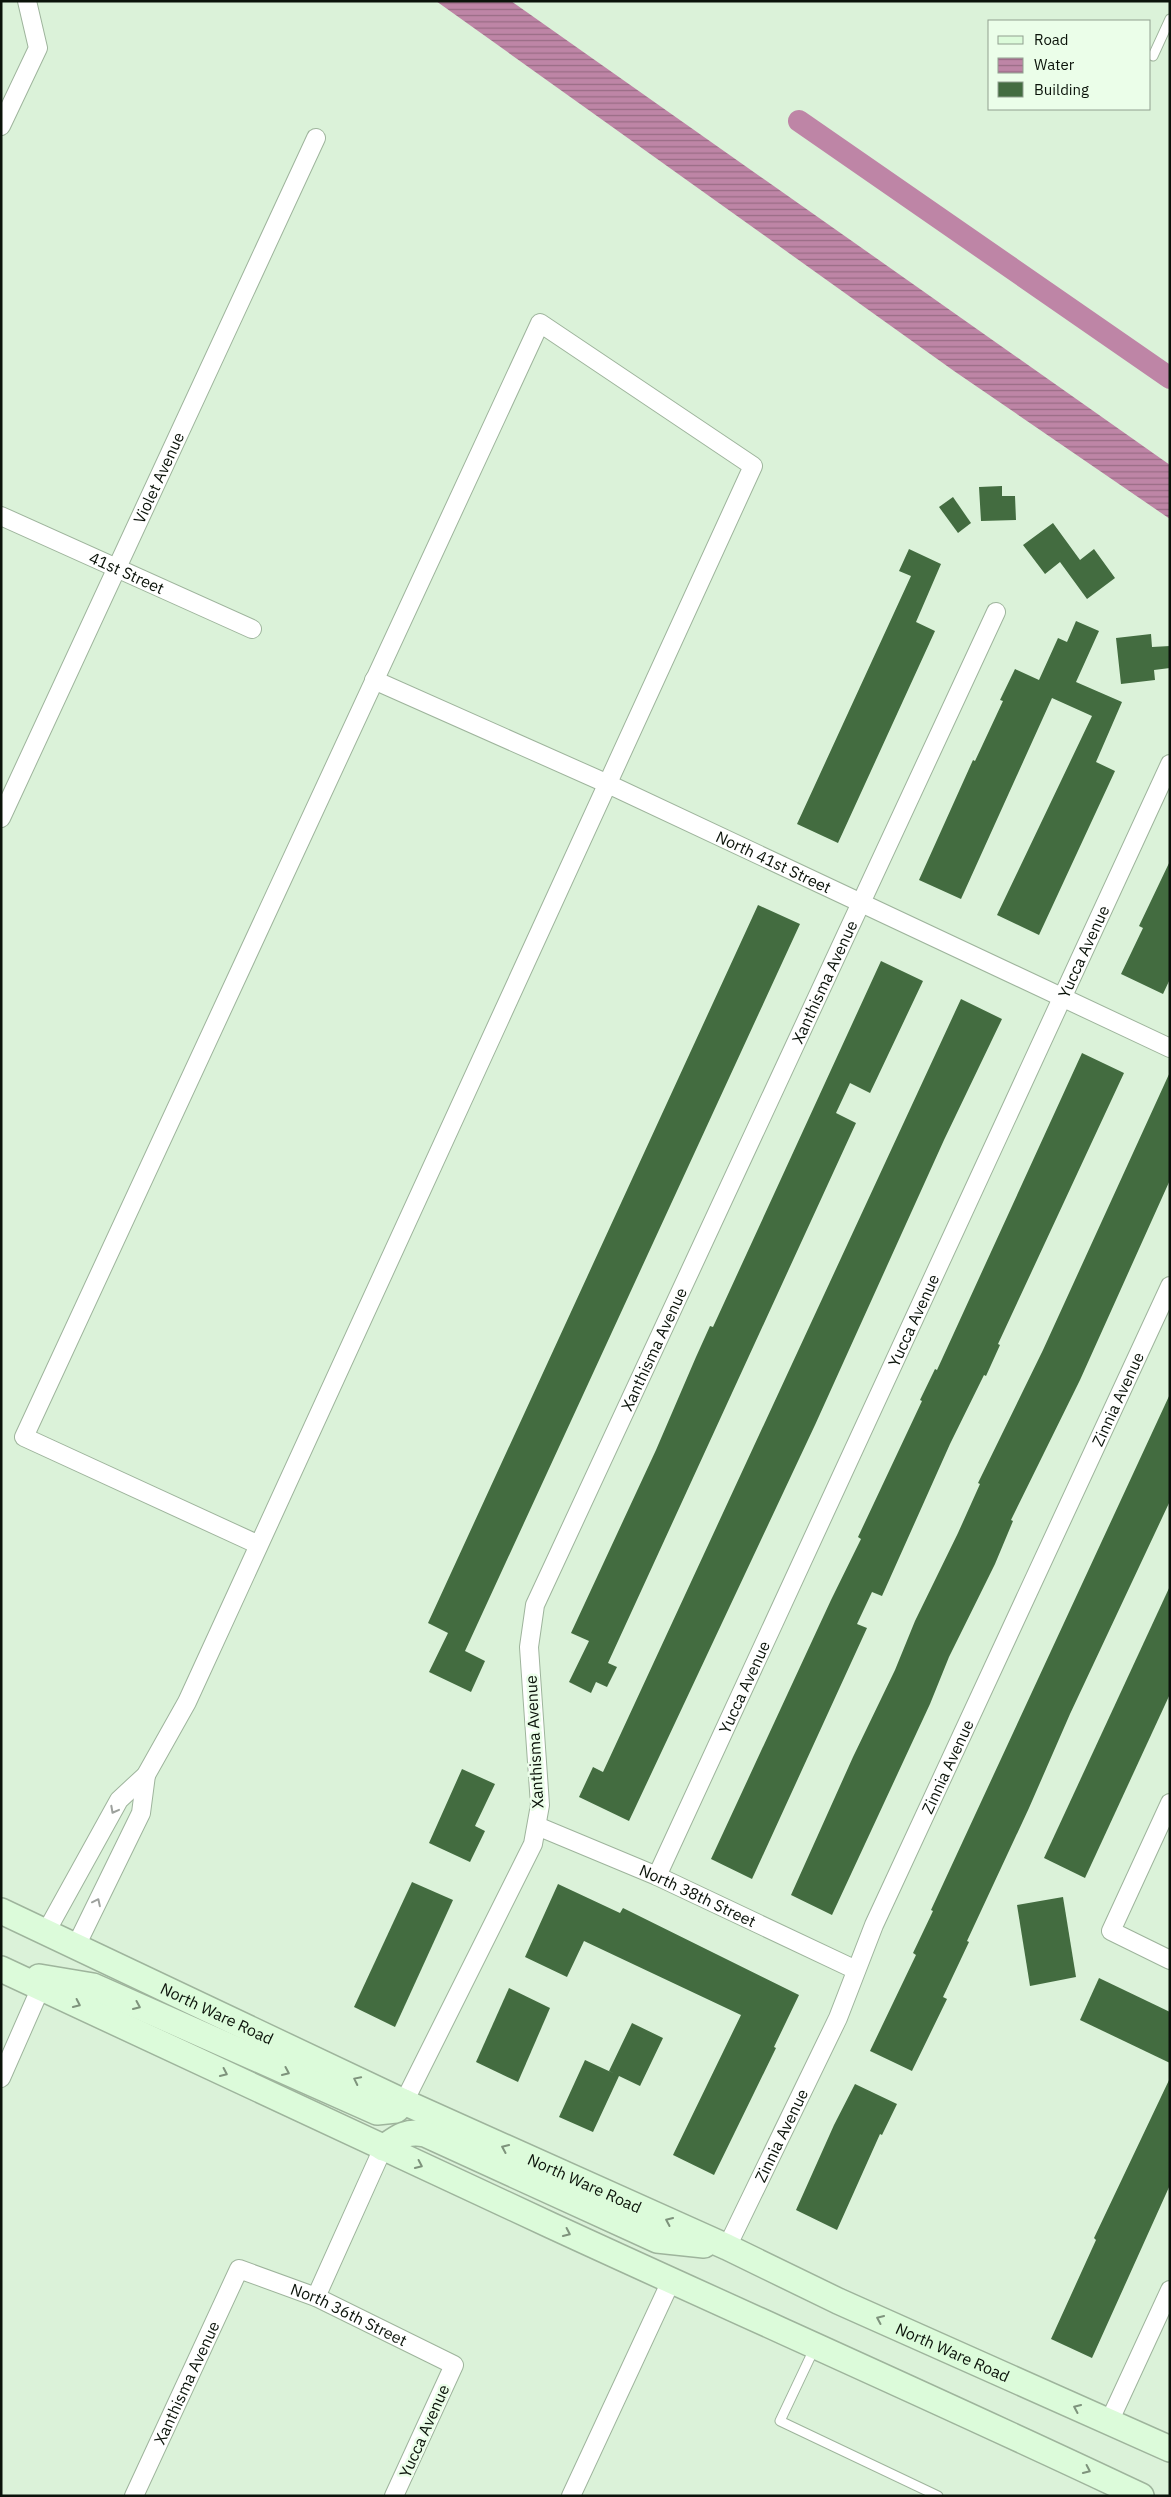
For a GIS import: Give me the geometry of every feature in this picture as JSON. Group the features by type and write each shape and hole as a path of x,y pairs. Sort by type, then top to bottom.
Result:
{"main road":[{"name":"North Ware Road","path":"1,1910 404,2102 727,2247 838,2301 1170,2449"},
{"path":"4,1970 93,1986 377,2112 396,2110 404,2102"},
{"path":"4,1970 383,2148 815,2347 996,2427 1141,2496"},
{"path":"383,2148 402,2134 414,2132 424,2134 657,2240 727,2247"}],"street":[{"path":"1,126 38,48 27,1"},
{"name":"Violet Avenue","path":"1,818 316,138"},
{"path":"46,1932 119,1800 146,1775 187,1702 608,784 753,466 540,323 24,1437 259,1545"},
{"name":"41st Street","path":"1,516 252,629"},
{"name":"Xanthisma Avenue","path":"404,2102 533,1844 538,1826 540,1805 529,1647 535,1605 860,901 996,612"},
{"name":"North 41st Street","path":"374,680 608,784 1170,1048"},
{"name":"Yucca Avenue","path":"657,1876 1170,764"},
{"name":"Zinnia Avenue","path":"727,2247 838,2018 874,1925 1170,1286"},
{"path":"76,1946 141,1813 146,1775"},
{"path":"1170,1803 1110,1931 1170,1960"},
{"name":"North 38th Street","path":"538,1826 657,1876 856,1970"},
{"path":"90,1854 114,1868"},
{"path":"1,2078 41,1987"},
{"path":"316,2297 383,2148"},
{"name":"Xanthisma Avenue","path":"134,2496 239,2269"},
{"name":"North 36th Street","path":"239,2269 316,2297 454,2365"},
{"path":"570,2496 672,2281"},
{"path":"1109,2422 1170,2290"},
{"name":"Yucca Avenue","path":"394,2496 454,2365"}],"lane":[{"path":"1153,56 1170,19"},
{"path":"815,2347 780,2421 938,2496"}],"water":[{"path":"436,1 511,1 1170,465 1170,519 954,371"}],"building":[{"path":"1002,486 1002,496 1015,496 1016,520 981,521 979,487"},
{"path":"953,497 971,523 958,533 939,507"},
{"path":"1053,523 1080,560 1094,549 1115,578 1087,599 1060,562 1045,574 1023,545"},
{"path":"909,549 941,564 916,622 935,631 838,843 797,824 911,576 899,571"},
{"path":"1076,621 1099,631 1076,682 1122,702 1096,762 1115,771 1039,935 997,915 1092,716 1052,698 961,899 919,880 973,760 975,761 1003,701 1000,700 1015,669 1039,680 1058,638 1067,642"},
{"path":"1151,634 1152,647 1170,646 1170,668 1154,670 1155,680 1121,684 1116,638"},
{"path":"1170,861 1170,979 1163,994 1121,974 1143,928 1139,926"},
{"path":"758,905 800,924 465,1651 485,1661 471,1692 429,1672 448,1633 428,1623"},
{"path":"881,961 923,981 870,1093 850,1083 836,1113 856,1123 608,1663 617,1667 607,1687 596,1682 591,1693 569,1682 589,1641 571,1633 656,1450 710,1326 713,1327"},
{"path":"961,999 1002,1019 944,1140 815,1425 629,1821 579,1797 593,1767 603,1772"},
{"path":"1082,1053 1124,1073 998,1344 1000,1345 986,1376 984,1375 950,1444 882,1596 872,1592 857,1624 867,1628 752,1879 711,1859 861,1539 858,1537 922,1401 920,1400 935,1369 937,1370"},
{"path":"1170,1072 1170,1180 1080,1380 1011,1520 1013,1521 995,1564 949,1657 930,1704 832,1915 791,1895 853,1757 895,1670 915,1621 958,1533 980,1484 978,1483 1043,1350"},
{"path":"1170,1394 1170,1501 1070,1714 1029,1808 967,1941 969,1942 943,1997 947,1999 912,2071 870,2051 916,1955 913,1953 933,1911 931,1910"},
{"path":"1170,1586 1170,1694 1085,1878 1044,1858"},
{"path":"462,1769 495,1784 475,1826 485,1831 470,1862 429,1843"},
{"path":"412,1882 453,1900 395,2027 354,2007"},
{"path":"558,1884 620,1913 623,1908 799,1995 774,2047 776,2048 714,2175 673,2155 741,2015 584,1941 567,1977 525,1957"},
{"path":"1063,1897 1076,1977 1030,1986 1017,1905"},
{"path":"1099,1978 1170,2012 1170,2063 1080,2020"},
{"path":"509,1988 550,2008 518,2082 476,2062"},
{"path":"632,2023 663,2038 640,2086 619,2076 593,2132 559,2117 585,2060 613,2073 609,2071"},
{"path":"1170,2078 1170,2185 1092,2358 1051,2339 1096,2240 1094,2238"},
{"path":"855,2084 897,2104 882,2135 880,2134 837,2230 796,2210 834,2125"}],"waterway":[{"path":"799,121 1170,378"}]}
